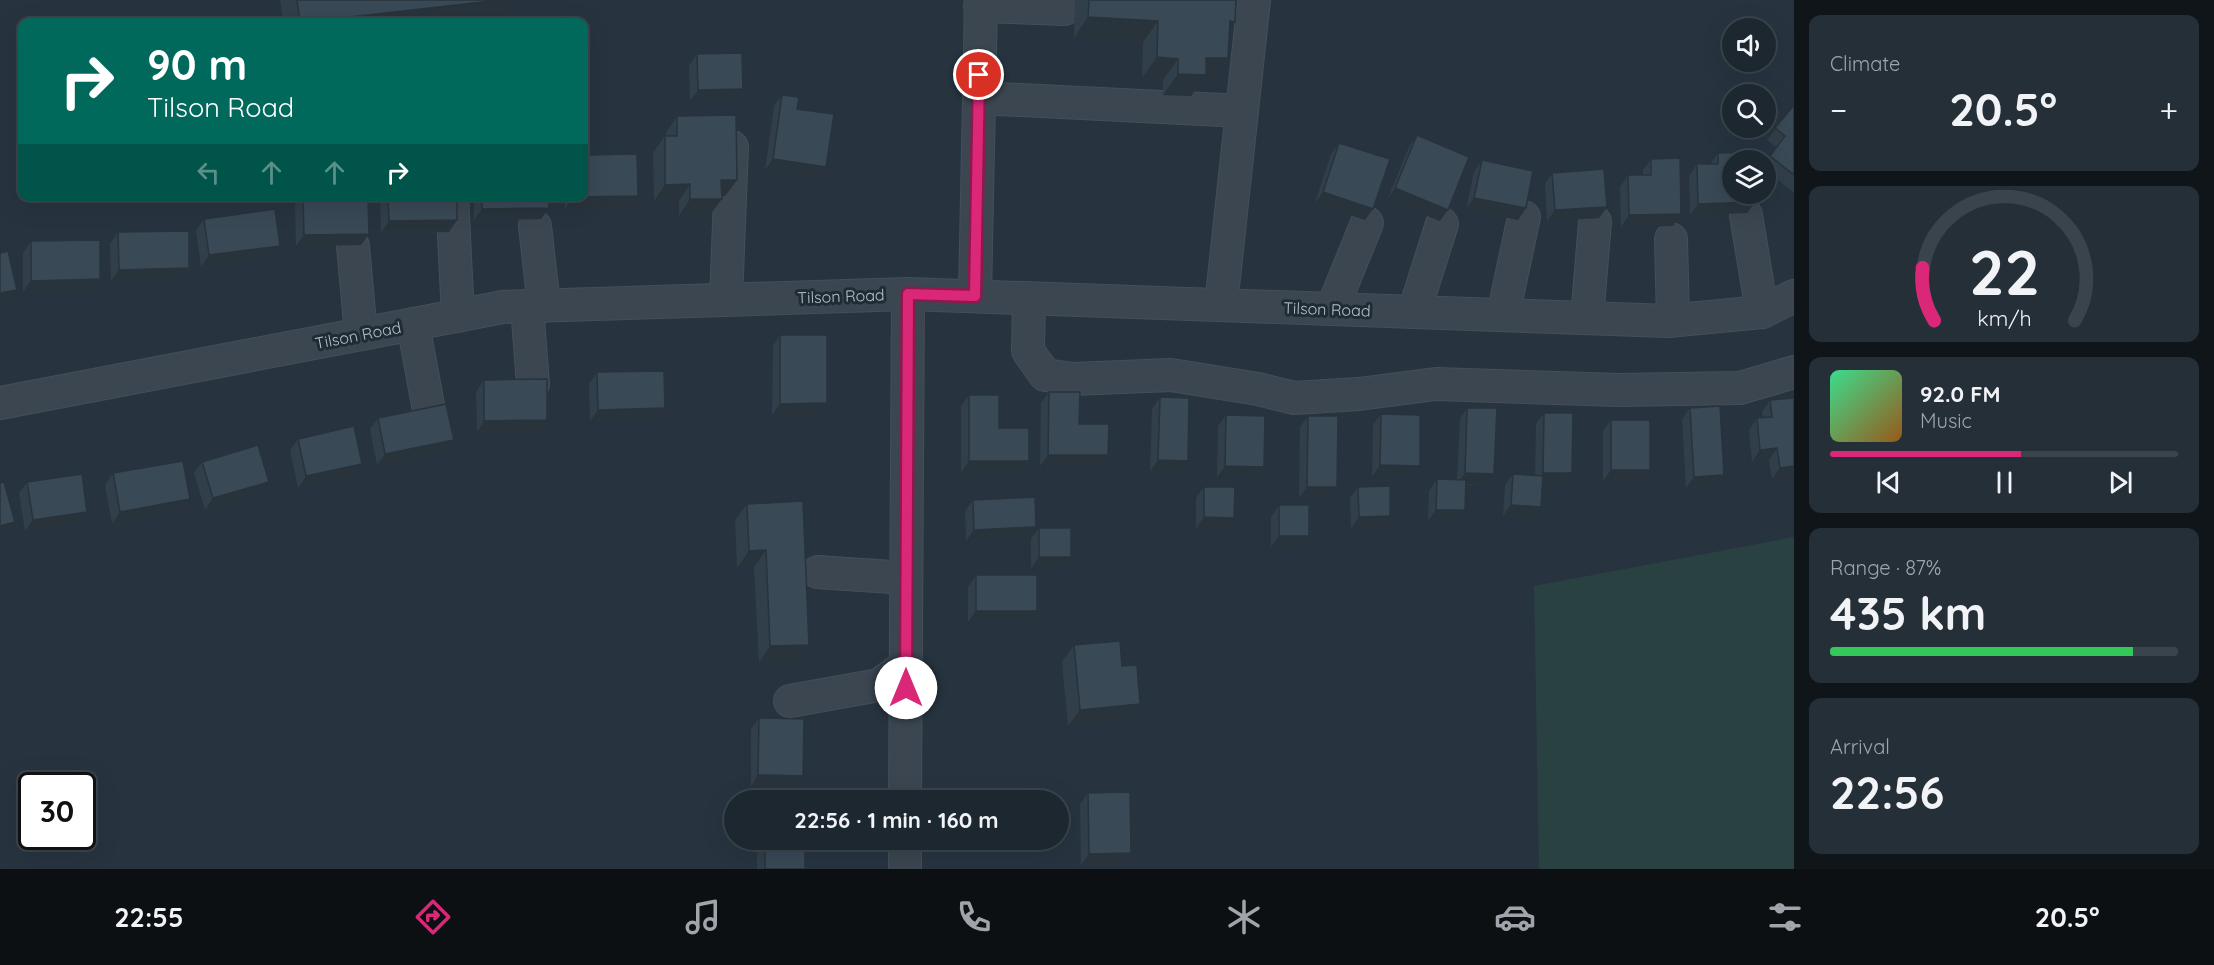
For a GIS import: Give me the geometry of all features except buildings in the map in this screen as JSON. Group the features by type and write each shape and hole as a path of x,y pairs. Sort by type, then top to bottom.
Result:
{"street":[{"path":"1221,305 1254,0"},
{"path":"975,296 980,3 1064,9"},
{"path":"978,98 1242,111"},
{"path":"726,300 734,116"},
{"path":"452,201 458,316"},
{"path":"1746,215 1762,312"},
{"path":"1503,315 1524,217"},
{"path":"1587,318 1595,222"},
{"path":"1332,309 1366,223"},
{"path":"1414,312 1442,224"},
{"path":"533,384 536,226"},
{"path":"1671,239 1673,320"},
{"path":"353,246 362,334"},
{"path":"905,790 908,294"},
{"name":"Tilson Road","path":"0,403 503,307 908,294 1673,320 1762,312 1794,296"},
{"path":"1029,298 1028,351 1045,375 1072,379 1171,375 1258,389 1294,398 1359,394 1436,384 1619,390 1740,388 1794,372"},
{"path":"413,324 430,416"},
{"path":"818,572 906,578"},
{"path":"790,701 879,685 906,665"},
{"path":"905,850 905,869"}],"green space":[{"path":"1794,537 1794,869 1539,869 1534,586"}],"route":[{"path":"906,688 908,294 975,296 979,75"}]}
